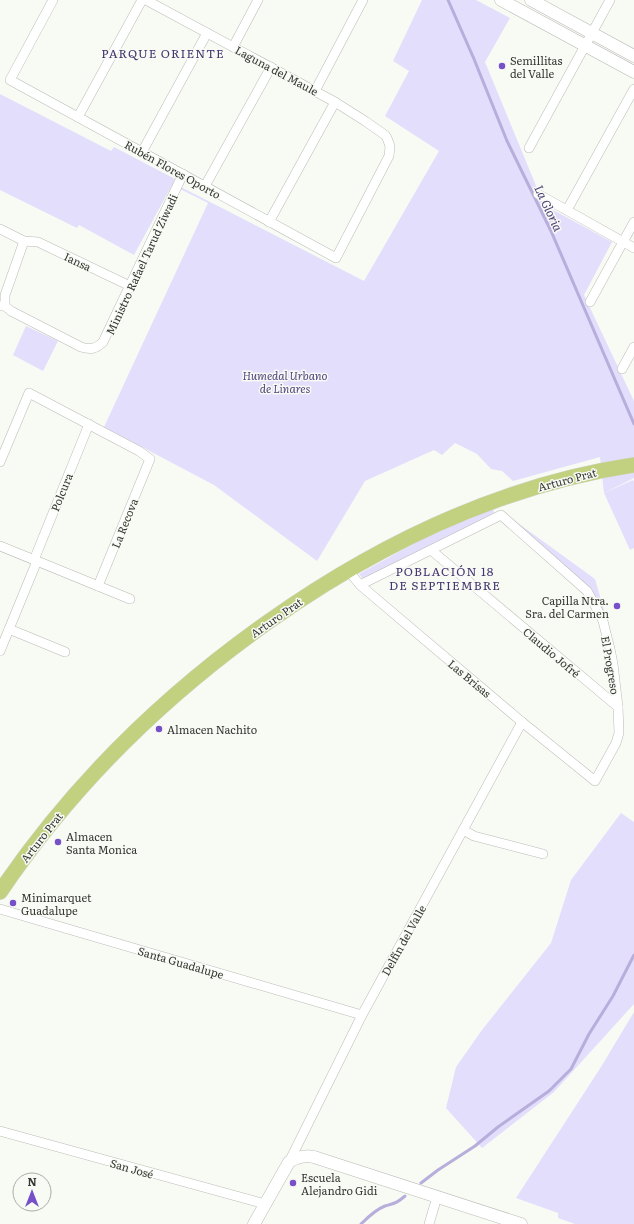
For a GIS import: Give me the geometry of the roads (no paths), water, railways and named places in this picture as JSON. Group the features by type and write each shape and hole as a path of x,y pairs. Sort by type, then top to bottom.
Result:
{"main road":[{"name":"Arturo Prat","path":"0,892 33,846 80,788 131,735 159,708 212,664 293,604 348,570 416,533 454,517 492,502 553,483 594,472 634,464"}],"street":[{"name":"Rubén Flores Oporto","path":"53,0 10,80 336,258"},
{"path":"78,117 142,0"},
{"name":"Laguna del Maule","path":"146,0 158,3 207,33 335,102 385,135 390,146 389,156 336,258"},
{"path":"233,47 258,0"},
{"path":"315,91 363,0"},
{"path":"501,0 634,72"},
{"path":"529,148 610,0"},
{"path":"528,14 534,1 634,56"},
{"path":"142,152 207,33"},
{"path":"205,186 271,67"},
{"path":"567,210 634,89"},
{"path":"269,222 335,102"},
{"name":"Ministro Rafael Tarud Ziwadi","path":"2,306 88,349 99,346 104,342 183,174"},
{"path":"538,194 634,248"},
{"path":"590,302 634,222"},
{"name":"Iansa","path":"0,229 24,241 38,242 130,286"},
{"path":"2,306 24,241"},
{"path":"622,369 634,347"},
{"path":"0,462 29,393 89,424"},
{"name":"La Recova","path":"89,424 139,451 150,459 98,586"},
{"name":"Polcura","path":"0,651 89,424"},
{"name":"El Progreso","path":"430,550 500,515 586,591 593,600 602,621 610,649 618,708 619,733 616,743 595,781"},
{"path":"0,546 130,599"},
{"path":"360,585 430,550"},
{"name":"Claudio Jofré","path":"430,550 618,708"},
{"name":"Las Brisas","path":"348,570 360,585 522,722 595,781"},
{"path":"9,629 65,652"},
{"name":"Delfín del Valle","path":"289,1162 362,1015 522,722"},
{"path":"463,830 480,838 543,854"},
{"name":"Santa Guadalupe","path":"0,909 362,1015"},
{"name":"San José","path":"0,1131 265,1204"},
{"path":"254,1224 289,1162 301,1156 314,1157 521,1224"},
{"path":"429,1224 437,1198"}],"waterway":[{"name":"La Gloria","path":"448,0 474,59 507,141 551,231 634,424"},
{"path":"421,1183 475,1146 498,1127 549,1091 571,1069 589,1034 613,996 634,955"},
{"path":"361,1224 379,1209 396,1202 405,1196"}],"place":[{"name":"Semillitas del Valle","path":"502,66"},
{"name":"Capilla Ntra. Sra. del Carmen","path":"617,606"},
{"name":"Almacen Nachito","path":"159,729"},
{"name":"Almacen Santa Monica","path":"58,842"},
{"name":"Minimarquet Guadalupe","path":"13,903"},
{"name":"Escuela Alejandro Gidi","path":"293,1183"}],"district":[{"name":"PARQUE ORIENTE","path":"163,53"},
{"name":"POBLACIÓN 18 DE SEPTIEMBRE","path":"445,578"}],"park label":[{"name":"Humedal Urbano de Linares","path":"285,381"}]}
